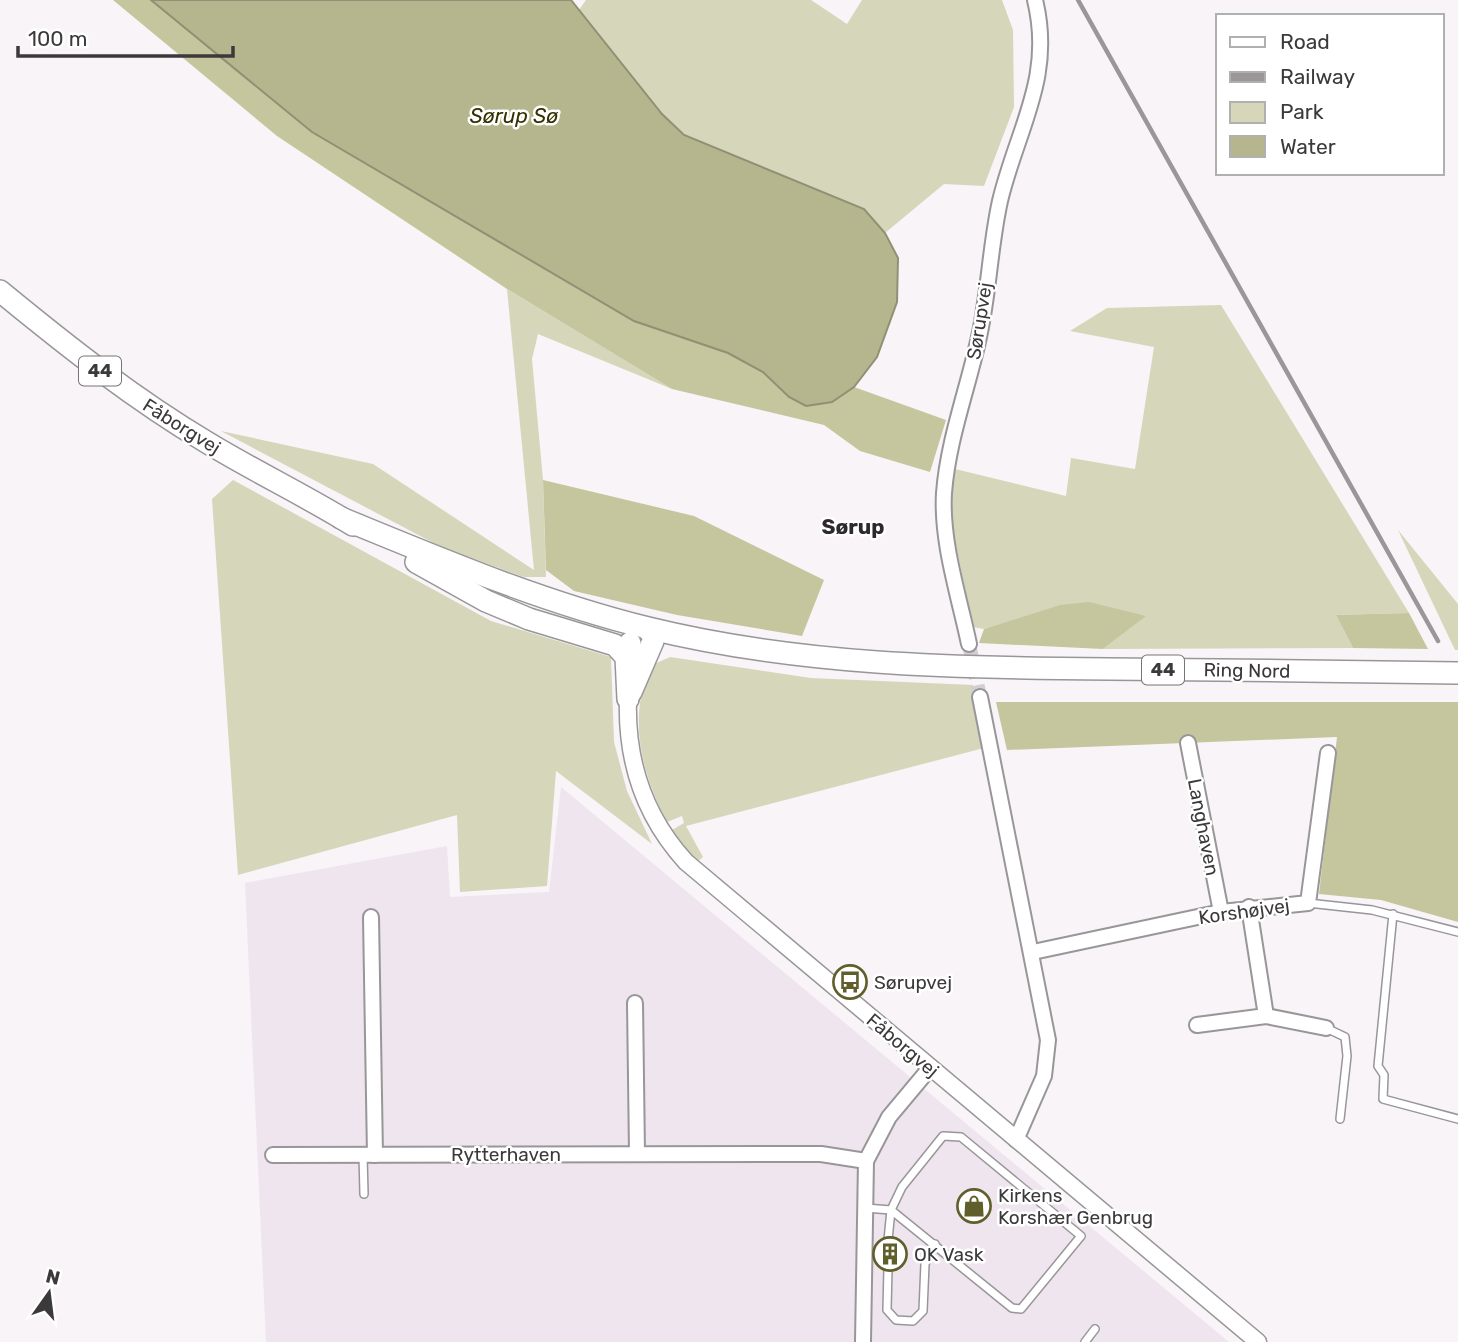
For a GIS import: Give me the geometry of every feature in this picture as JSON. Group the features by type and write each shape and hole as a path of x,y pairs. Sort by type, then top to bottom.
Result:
{"main road":[{"name":"Fåborgvej","path":"0,291 86,362 146,404 278,484 486,601 615,645 639,640"},
{"name":"Fåborgvej","path":"341,518 506,583 639,640"},
{"name":"Ring Nord","path":"639,640 952,668 1458,673"},
{"path":"628,699 639,640"},
{"path":"628,699 639,640"}],"street":[{"name":"Sørupvej","path":"969,645 945,523 944,493 980,334 991,240 1002,193 1033,102 1041,27 1035,0"},
{"path":"980,697 1048,1040 1044,1076 1016,1140"},
{"name":"Fåborgvej","path":"628,699 630,749 639,785 652,815 677,853 1258,1342"},
{"name":"Langhaven","path":"1188,743 1221,912"},
{"name":"Korshøjvej","path":"1032,952 1249,907 1308,903 1328,752"},
{"path":"1249,907 1266,1016"},
{"path":"369,1155 371,917"},
{"path":"635,1003 637,1153"},
{"path":"1197,1025 1266,1016 1326,1028"},
{"path":"863,1342 866,1161 889,1117 930,1068"},
{"name":"Rytterhaven","path":"273,1155 821,1154 866,1161"}],"lane":[{"path":"1308,903 1393,914 1458,932"},
{"path":"1393,914 1378,1066 1384,1075 1383,1099 1458,1119"},
{"path":"1326,1028 1345,1037 1347,1055 1340,1119"},
{"path":"865,1208 891,1210 1012,1308 1021,1309 1081,1236 961,1137 943,1136 902,1187 891,1210 888,1240"},
{"path":"364,1195 369,1155"},
{"path":"888,1268 887,1310 896,1320 913,1321 923,1311 925,1264 934,1244"},
{"path":"1085,1342 1095,1329"}],"shaded area":[{"path":"113,0 151,0 312,132 634,321 728,353 763,372 789,397 832,402 854,387 946,420 930,472 860,451 824,425 672,389 507,289 277,136"},
{"path":"543,480 694,516 824,580 802,636 677,615 574,591 546,570"},
{"path":"1089,602 1146,616 1103,649 979,643 984,629 1060,605"},
{"path":"1409,613 1428,649 1353,648 1336,615"},
{"path":"996,702 1458,702 1458,922 1381,900 1319,894 1337,737 1007,750"},
{"path":"561,787 1229,1342 266,1342 245,883 447,846 450,897 549,892"}],"green space":[{"path":"586,0 811,0 847,24 862,0 1002,0 1013,30 1014,107 984,186 944,184 885,233 864,209 684,135 662,114 579,10"},
{"path":"507,289 672,389 538,334 532,359 543,480 546,577 524,577 443,548 221,431 373,464 534,570"},
{"path":"1221,305 1409,613 1336,615 1353,648 1103,649 1145,616 1063,605 984,629 973,627 949,512 955,469 1066,496 1071,458 1135,469 1154,347 1070,331 1107,308"},
{"path":"233,480 491,621 611,657 614,742 627,791 652,844 556,771 547,886 460,892 457,815 238,875 212,499"},
{"path":"1398,530 1458,604 1458,650 1455,650"},
{"path":"670,657 811,678 973,685 984,748 686,826 703,857 697,862 672,830 684,823 682,816 667,822 650,784 640,745 643,686 650,666"}],"water":[{"name":"Sørup Sø","path":"151,0 571,0 662,114 684,135 864,209 885,233 898,258 897,302 877,357 854,387 832,402 806,406 789,397 763,372 728,353 634,321 312,132"}],"tunnel":[{"path":"969,644 980,697"}],"railway":[{"path":"1078,0 1438,641"}],"place":[{"name":"Sørupvej","path":"850,982"},
{"name":"Kirkens Korshær Genbrug","path":"974,1206"},
{"name":"OK Vask","path":"890,1254"}],"district":[{"name":"Sørup","path":"853,527"}]}
